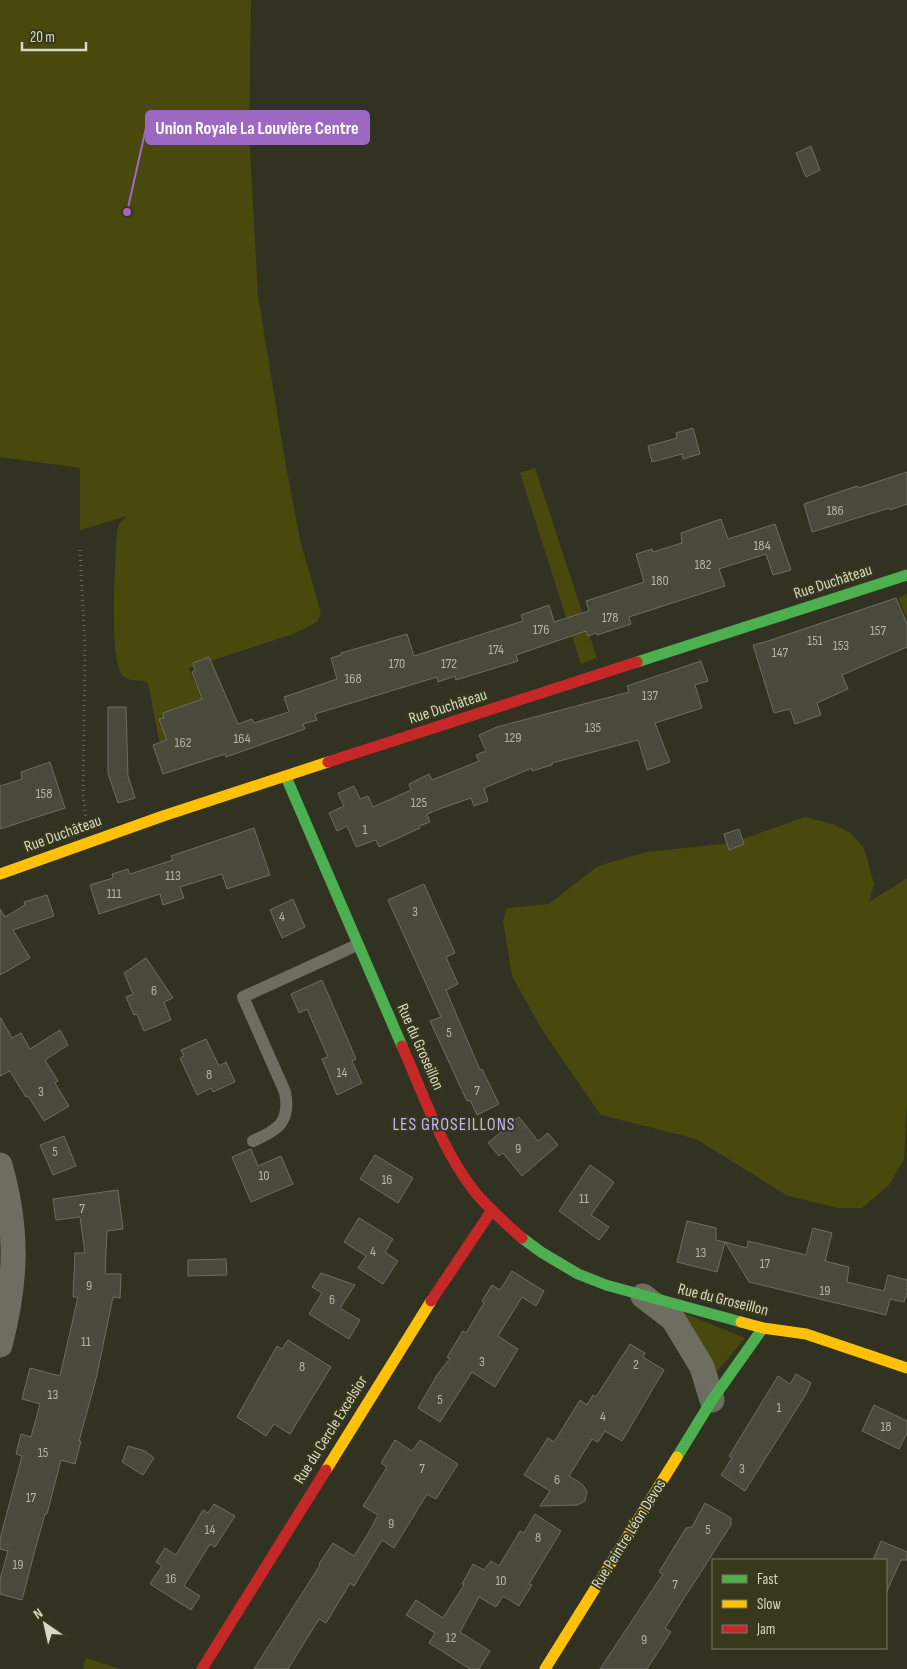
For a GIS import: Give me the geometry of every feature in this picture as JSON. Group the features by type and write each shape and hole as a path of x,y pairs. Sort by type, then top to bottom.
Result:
{"street":[{"name":"Rue Duchâteau","path":"0,874 163,816 907,575"},
{"name":"Rue du Groseillon","path":"286,777 445,1145 465,1178 492,1210 521,1237 553,1261 578,1274 606,1285 763,1328 806,1334 907,1368"},
{"path":"0,1165 12,1218 14,1258 6,1322 0,1345"},
{"name":"Rue du Cercle Excelsior","path":"202,1669 444,1280 492,1210"},
{"path":"643,1296 673,1319 702,1367 712,1400"},
{"name":"Rue Peintre Léon Devos","path":"545,1669 712,1400 763,1328"}],"lane":[{"path":"253,1142 274,1132 282,1123 286,1112 286,1100 285,1092 243,997 357,945"}],"path":[{"path":"80,550 85,650 84,806 85,816 93,841"}],"shaded area":[{"path":"0,0 251,0 249,132 258,296 300,540 321,614 317,622 293,634 189,668 214,732 160,745 148,683 126,678 118,667 114,631 117,532 119,524 127,516 80,530 80,468 0,457"},
{"path":"535,468 597,658 581,664 520,473"},
{"path":"907,594 907,619 898,598"},
{"path":"805,817 833,824 850,833 864,848 874,884 869,902 907,878 907,1101 904,1159 889,1185 862,1208 838,1208 788,1196 696,1139 601,1115 544,1033 512,976 503,920 507,908 549,904 598,866 647,852 732,843"},
{"path":"681,1312 745,1338 715,1374"},
{"path":"86,1658 119,1669 83,1669"}],"building":[{"path":"811,146 820,170 806,177 796,153"},
{"path":"693,428 700,454 683,459 682,454 652,462 648,446 677,438 676,433"},
{"path":"907,472 907,504 812,532 804,504"},
{"path":"721,519 728,539 775,524 791,570 773,575 766,554 719,569 725,586 629,617 631,624 597,635 596,633 588,636 586,631 516,655 518,661 456,680 455,676 438,682 437,677 315,714 317,720 303,724 305,729 226,757 225,754 163,774 153,745 167,740 159,719 164,718 163,713 202,699 192,672 195,670 193,663 209,657 238,724 252,719 254,723 289,712 284,697 337,679 331,658 341,655 341,653 407,634 414,656 523,621 521,615 549,605 554,622 589,611 586,601 644,582 636,554 652,549 653,552 682,543 681,533"},
{"path":"896,598 907,624 907,647 842,675 848,689 817,703 821,715 795,724 790,709 774,713 753,645"},
{"path":"701,661 708,681 695,685 702,708 655,723 670,762 647,770 638,740 552,763 552,765 532,771 532,768 484,788 488,801 474,806 471,798 427,814 430,822 379,847 376,840 356,847 347,826 337,831 329,813 344,806 338,793 354,786 360,799 368,796 373,807 411,790 409,784 429,774 432,780 479,761 476,755 486,751 479,735 497,727 629,692 627,686"},
{"path":"108,707 126,707 128,776 135,798 118,803 108,773"},
{"path":"50,762 65,808 0,829 0,786 22,779 21,772"},
{"path":"254,828 270,875 227,889 222,874 180,887 184,898 163,905 160,894 99,914 90,885 113,878 112,874 128,869 130,874 173,860 171,856"},
{"path":"739,829 744,844 729,850 724,834"},
{"path":"424,884 455,953 446,957 458,984 446,990 480,1070 482,1069 499,1104 477,1115 470,1100 467,1101 430,1021 441,1017 388,900"},
{"path":"47,895 54,916 13,930 30,958 0,975 0,909 5,917 25,905 24,902"},
{"path":"293,899 305,927 282,938 270,910"},
{"path":"146,958 173,998 164,1002 171,1020 144,1031 137,1014 134,1015 126,997 133,994 124,973"},
{"path":"322,980 356,1059 352,1061 362,1083 337,1095 322,1059 328,1057 307,1009 299,1013 291,994"},
{"path":"0,1017 12,1038 21,1033 30,1049 60,1030 68,1045 45,1060 58,1081 55,1083 69,1106 44,1121 10,1071 0,1076"},
{"path":"206,1039 219,1066 226,1062 235,1082 213,1092 211,1088 197,1095 180,1058 184,1056 181,1050"},
{"path":"519,1117 538,1141 548,1133 558,1145 522,1176 503,1153 499,1156 488,1143"},
{"path":"64,1136 76,1166 53,1175 40,1145"},
{"path":"251,1149 258,1166 281,1156 293,1184 251,1202 232,1157"},
{"path":"375,1155 413,1178 398,1203 360,1179"},
{"path":"590,1165 614,1182 591,1215 609,1227 599,1240 559,1211"},
{"path":"118,1190 123,1229 107,1231 105,1274 121,1274 120,1298 113,1297 96,1379 79,1441 81,1441 75,1464 61,1460 22,1600 0,1594 0,1579 8,1551 0,1549 0,1539 22,1456 16,1454 21,1434 31,1437 40,1404 22,1399 30,1368 60,1376 78,1297 73,1297 75,1253 85,1253 80,1217 56,1220 53,1199"},
{"path":"359,1218 393,1239 385,1252 398,1261 383,1284 358,1268 366,1256 344,1242"},
{"path":"687,1221 716,1228 716,1240 725,1242 717,1272 677,1262"},
{"path":"813,1228 832,1233 825,1261 849,1267 847,1282 884,1291 888,1275 907,1280 907,1293 904,1302 890,1299 886,1315 749,1282 725,1242 747,1248 748,1241 806,1255"},
{"path":"226,1259 227,1275 188,1276 188,1260"},
{"path":"512,1271 544,1291 536,1306 522,1297 498,1336 518,1349 495,1387 472,1372 440,1422 418,1408 437,1375 450,1358 447,1357 463,1331 466,1333 484,1303 482,1301 492,1285 500,1290"},
{"path":"321,1273 355,1285 340,1308 360,1320 349,1339 309,1314 322,1293 312,1287"},
{"path":"288,1340 331,1367 290,1434 274,1424 266,1436 237,1417 277,1346 282,1349"},
{"path":"630,1344 645,1353 643,1357 664,1370 622,1441 605,1431 598,1442 592,1439 569,1476 582,1484 587,1491 585,1501 578,1505 540,1506 550,1491 524,1475 548,1438 554,1442 580,1400 587,1405 593,1395 596,1397"},
{"path":"796,1374 811,1383 745,1491 721,1475 732,1458 729,1456 778,1376 790,1384"},
{"path":"874,1405 907,1421 907,1433 899,1449 862,1431"},
{"path":"395,1440 412,1451 420,1440 458,1464 436,1499 427,1494 394,1548 382,1540 354,1586 350,1583 326,1623 319,1619 288,1669 254,1669 333,1543 354,1556 369,1532 378,1515 363,1506 387,1467 381,1463"},
{"path":"128,1446 145,1451 154,1458 143,1475 122,1462"},
{"path":"705,1503 731,1518 731,1525 665,1628 671,1632 647,1669 600,1669 663,1574 659,1572 686,1528 692,1527"},
{"path":"214,1504 235,1516 215,1547 210,1544 184,1586 200,1596 191,1610 150,1584 162,1566 156,1562 165,1548 176,1555 203,1510 208,1513"},
{"path":"535,1514 561,1531 529,1584 532,1585 519,1606 503,1596 496,1607 479,1597 460,1632 490,1651 479,1669 470,1669 429,1643 435,1633 406,1615 416,1600 443,1618 464,1585 462,1584 473,1564 484,1570 491,1561 499,1566 520,1531 524,1533"},
{"path":"881,1541 907,1552 907,1560 901,1560 887,1591 887,1559 873,1559"}],"traffic: fast":[{"path":"637,662 907,575"},
{"path":"286,777 402,1046"},
{"path":"522,1238 541,1252 578,1274 606,1285 741,1322"},
{"path":"677,1457 712,1400 763,1328"}],"traffic: slow":[{"path":"0,874 163,816 328,762"},
{"path":"326,1470 431,1301"},
{"path":"741,1322 763,1328 806,1334 907,1368"},
{"path":"545,1669 677,1457"}],"traffic: jam":[{"path":"328,762 637,662"},
{"path":"402,1046 452,1158 475,1192 522,1238"},
{"path":"431,1301 492,1210"},
{"path":"202,1669 326,1470"}],"place":[{"name":"Union Royale La Louvière Centre","path":"127,212"}],"district":[{"name":"LES GROSEILLONS","path":"454,1124"}]}
